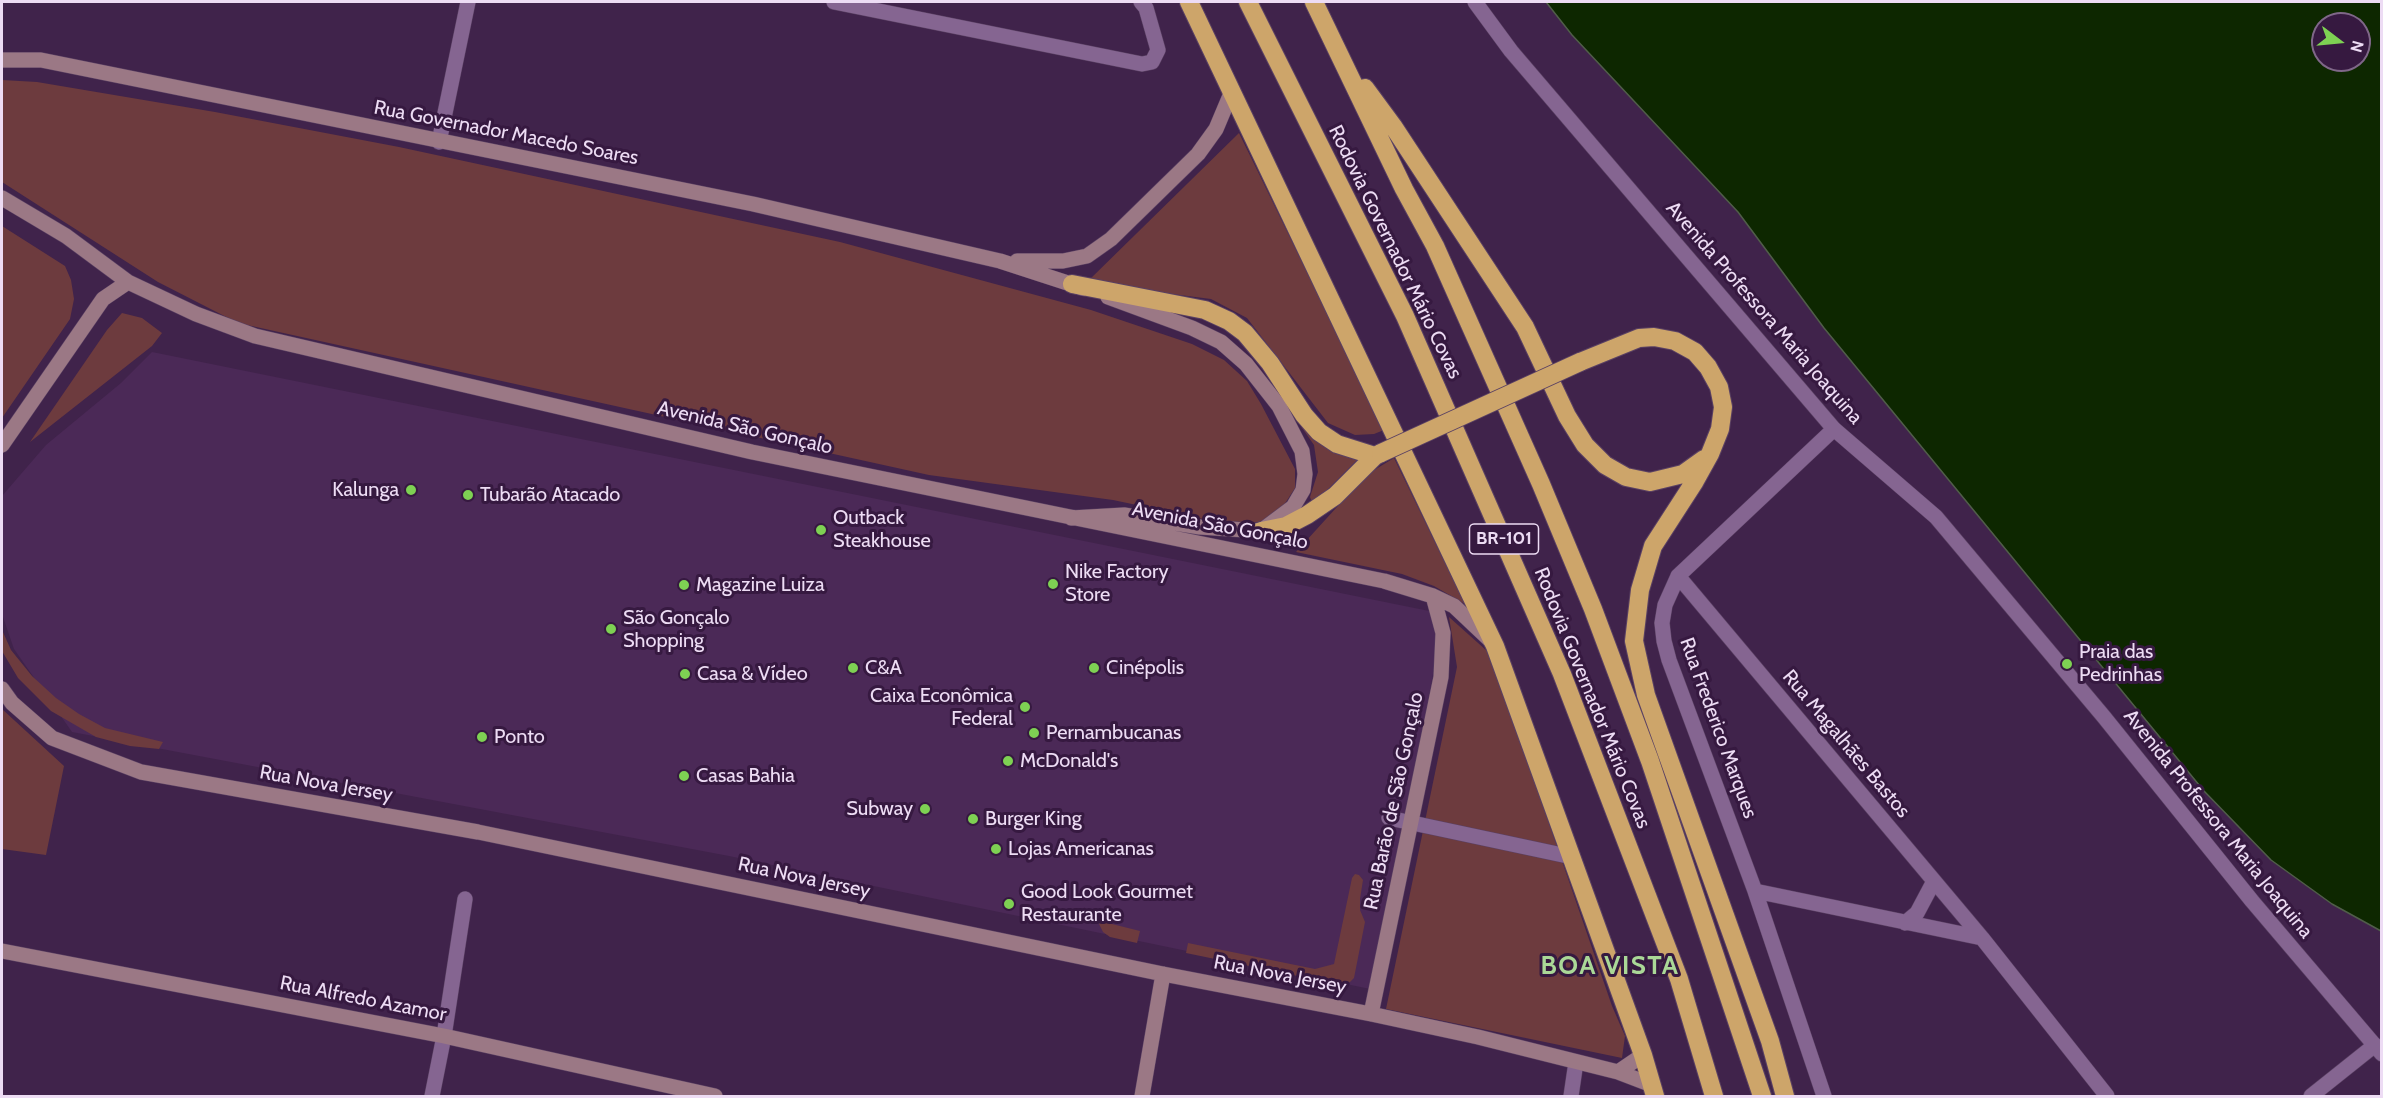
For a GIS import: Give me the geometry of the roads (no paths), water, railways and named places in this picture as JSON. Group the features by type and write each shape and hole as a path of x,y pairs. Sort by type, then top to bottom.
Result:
{"highway":[{"path":"1189,2 1495,646 1654,1091"},
{"name":"Rodovia Governador Mário Covas","path":"1248,2 1405,316 1562,674 1679,979 1714,1096"},
{"name":"Rodovia Governador Mário Covas","path":"1314,2 1404,189 1435,246 1541,484 1593,609 1650,761 1762,1096"},
{"path":"1338,51 1393,126 1525,327 1567,416 1585,445 1605,465 1626,477 1650,482 1683,474 1710,454"},
{"path":"1072,284 1205,310 1230,321 1245,333 1270,363 1304,415 1319,432 1337,444 1378,454"},
{"path":"1261,531 1286,526 1307,515 1335,496 1378,454 1580,362 1639,338 1654,337 1675,341 1695,352 1708,367 1719,387 1723,407 1720,429 1710,454 1653,546 1640,590 1634,641 1646,695 1770,1041 1785,1096"}],"street":[{"path":"439,142 468,2"},
{"path":"834,2 1142,64 1152,62 1158,50 1146,8 1141,2"},
{"name":"Avenida Professora Maria Joaquina","path":"1475,2 1511,51 1833,429 1936,517 2104,717 2252,901 2378,1050"},
{"name":"Rua Governador Macedo Soares","path":"2,60 41,60 753,204 1000,261 1072,284 1192,328 1221,342 1246,364 1279,406 1302,450 1305,474 1303,490 1293,507 1261,531"},
{"name":"Rua Governador Macedo Soares","path":"1000,261 1063,261 1087,256 1111,239 1198,154 1216,129 1232,91"},
{"name":"Avenida São Gonçalo","path":"2,198 66,236 128,282 196,314 255,336 752,452 1384,581 1433,596 1454,606 1495,646"},
{"path":"2,446 103,299 128,282"},
{"name":"Rua Frederico Marques","path":"1824,1096 1755,891 1664,641 1662,623 1665,605 1678,576 1833,429"},
{"path":"1071,518 1124,515 1200,527 1261,531"},
{"name":"Rua Magalhães Bastos","path":"1678,576 1982,938 2107,1096"},
{"name":"Rua Barão de São Gonçalo","path":"1371,1014 1441,677 1443,633 1433,596"},
{"name":"Rua Nova Jersey","path":"2,689 12,704 52,738 141,772 478,832 1163,974 1371,1014 1478,1037 1618,1072 1654,1091"},
{"path":"1389,818 1572,857"},
{"path":"1905,923 1917,913 1934,881"},
{"path":"1755,891 1982,938"},
{"path":"432,1096 444,1036 465,899"},
{"name":"Rua Alfredo Azamor","path":"2,951 444,1036 715,1096"},
{"path":"1142,1096 1163,974"},
{"path":"2311,1096 2378,1050"},
{"path":"1618,1072 1643,1055"},
{"path":"1571,1096 1576,1062"}],"place":[{"name":"Kalunga","path":"411,490"},
{"name":"Tubarão Atacado","path":"468,495"},
{"name":"Outback Steakhouse","path":"821,530"},
{"name":"Nike Factory Store","path":"1053,584"},
{"name":"Magazine Luiza","path":"684,585"},
{"name":"São Gonçalo Shopping","path":"611,629"},
{"name":"Praia das Pedrinhas","path":"2067,664"},
{"name":"C&A","path":"853,668"},
{"name":"Cinépolis","path":"1094,668"},
{"name":"Casa & Vídeo","path":"685,674"},
{"name":"Caixa Econômica Federal","path":"1025,707"},
{"name":"Pernambucanas","path":"1034,733"},
{"name":"Ponto","path":"482,737"},
{"name":"McDonald's","path":"1008,761"},
{"name":"Casas Bahia","path":"684,776"},
{"name":"Subway","path":"925,809"},
{"name":"Burger King","path":"973,819"},
{"name":"Lojas Americanas","path":"996,849"},
{"name":"Good Look Gourmet Restaurante","path":"1009,904"}],"district":[{"name":"BOA VISTA","path":"1610,966"}]}
